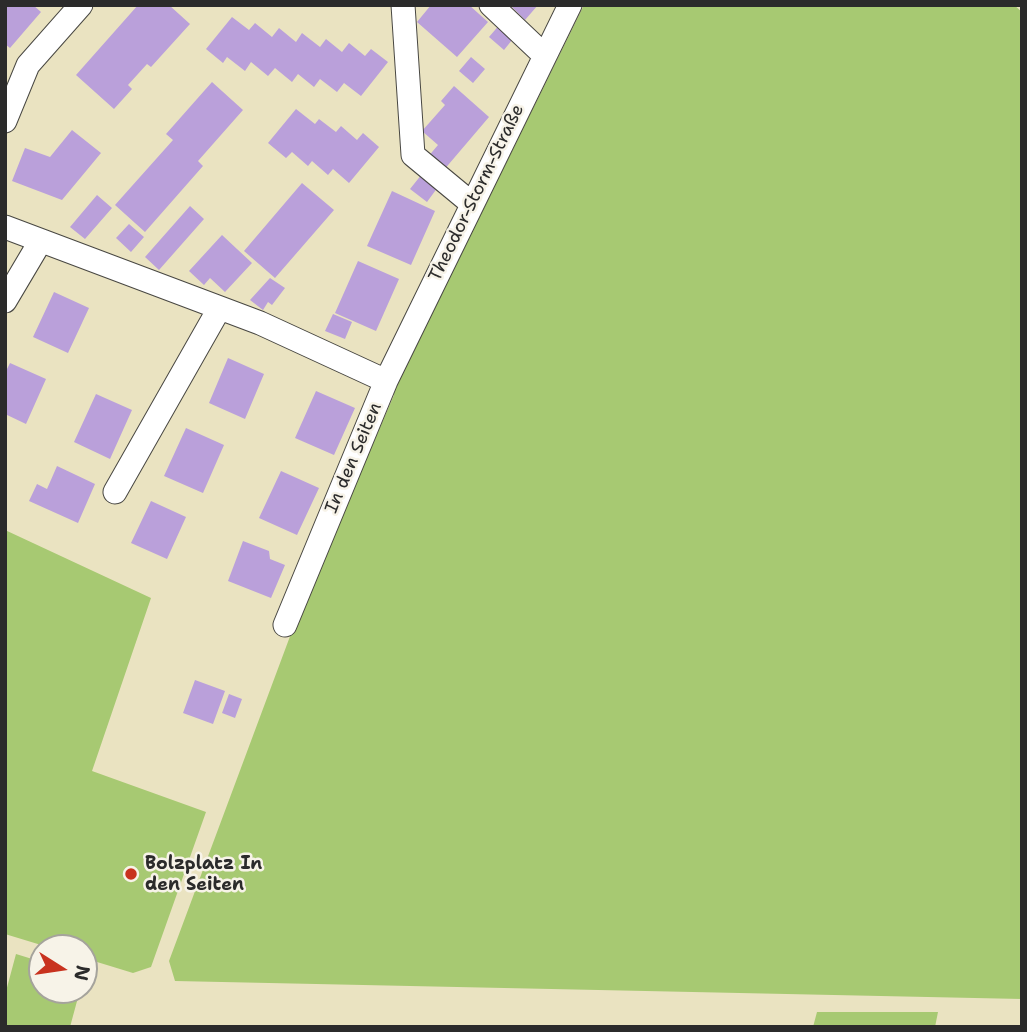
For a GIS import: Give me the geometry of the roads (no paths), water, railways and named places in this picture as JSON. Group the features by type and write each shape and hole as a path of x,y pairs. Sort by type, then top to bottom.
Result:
{"street":[{"path":"5,121 28,65 81,5"},
{"path":"403,5 413,155 471,203"},
{"path":"491,5 545,56"},
{"name":"Theodor-Storm-Straße","path":"386,381 570,5"},
{"name":"In den Seiten","path":"5,227 260,323 386,381 285,625"},
{"path":"5,301 40,242"},
{"path":"115,492 219,309"}],"place":[{"name":"Bolzplatz In den Seiten","path":"131,874"}]}
